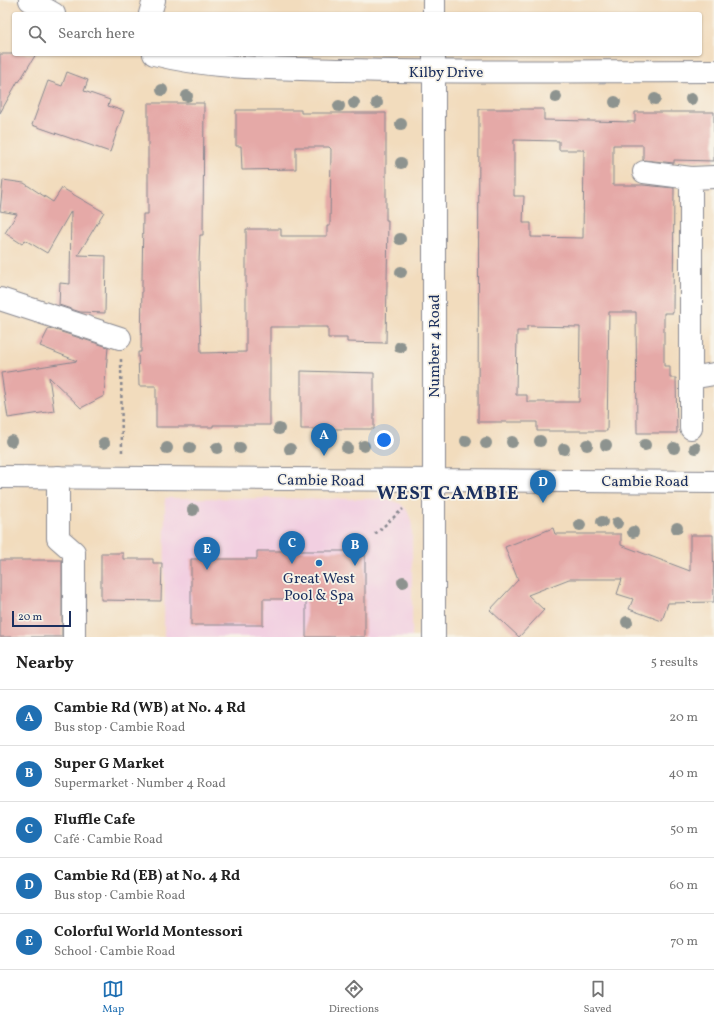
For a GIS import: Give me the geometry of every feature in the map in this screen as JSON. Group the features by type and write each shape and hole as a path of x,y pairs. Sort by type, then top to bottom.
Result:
{"main road":[{"path":"30,0 51,12"},
{"path":"151,12 154,0"},
{"path":"434,0 434,12"},
{"name":"Kilby Drive","path":"161,56 175,60 247,67 434,63 714,71"},
{"name":"Number 4 Road","path":"434,63 434,637"},
{"path":"644,172 691,178 714,177"},
{"path":"691,178 691,428"},
{"path":"0,299 120,338"},
{"path":"691,378 714,374"},
{"name":"Cambie Road","path":"0,477 714,482"},
{"path":"58,477 58,538 74,552 74,637"}],"path":[{"path":"120,338 122,454"},
{"path":"375,534 403,509"}],"shaded area":[{"path":"165,498 389,499 401,504 407,510 412,523 412,637 164,637"}],"building":[{"path":"0,54 12,54 12,56 35,56 19,82 18,81 0,113"},
{"path":"67,72 88,80 84,91 110,100 108,106 124,111 110,152 32,125 48,81 62,86"},
{"path":"148,103 204,103 203,235 200,235 199,262 201,353 246,352 246,229 281,229 281,236 327,236 327,226 330,226 331,149 329,147 296,147 296,169 242,170 241,146 236,146 236,110 301,110 301,113 386,113 386,220 388,220 386,343 347,342 347,338 328,338 328,327 270,327 270,425 156,427 156,386 139,386 138,352 141,352 143,214 148,214"},
{"path":"479,109 544,109 544,120 635,122 635,112 714,112 714,161 674,160 674,163 643,160 643,145 613,145 613,185 643,185 674,188 673,313 664,313 664,366 670,366 670,378 676,378 677,433 637,433 636,312 609,312 607,431 537,431 537,422 478,422","holes":["514,140 559,141 559,150 584,150 583,238 531,237 531,223 523,223 524,196 514,196","527,326 580,327 579,402 527,402 527,395 516,395 517,331 527,331"]},
{"path":"3,180 24,183 53,202 62,188 104,212 78,255 106,256 105,313 80,312 59,305 60,283 70,284 71,211 47,253 25,240 22,244 5,233 17,214 0,211"},
{"path":"49,328 108,347 104,396 81,408 49,377 54,411 8,418 1,373 77,361 40,346"},
{"path":"301,371 374,373 374,429 301,429"},
{"path":"553,528 555,534 621,534 621,545 690,571 690,535 713,535 714,602 668,603 662,621 629,609 633,599 617,594 622,579 569,579 528,595 544,610 519,637 490,610 518,580 505,547"},
{"path":"257,551 365,551 365,637 306,637 306,599 263,599 263,625 191,625 191,559 257,559"},
{"path":"101,553 123,553 123,559 153,559 153,563 162,563 161,601 101,600"},
{"path":"0,560 62,560 62,637 0,637"}],"place":[{"name":"Cambie Rd (WB) at No. 4 Rd","path":"324,456"},
{"name":"Cambie Rd (EB) at No. 4 Rd","path":"543,503"},
{"name":"Great West Pool & Spa","path":"319,563"},
{"name":"Fluffle Cafe","path":"292,564"},
{"name":"Super G Market","path":"355,566"},
{"name":"Colorful World Montessori","path":"207,570"}],"district":[{"name":"WEST CAMBIE","path":"448,492"}]}
